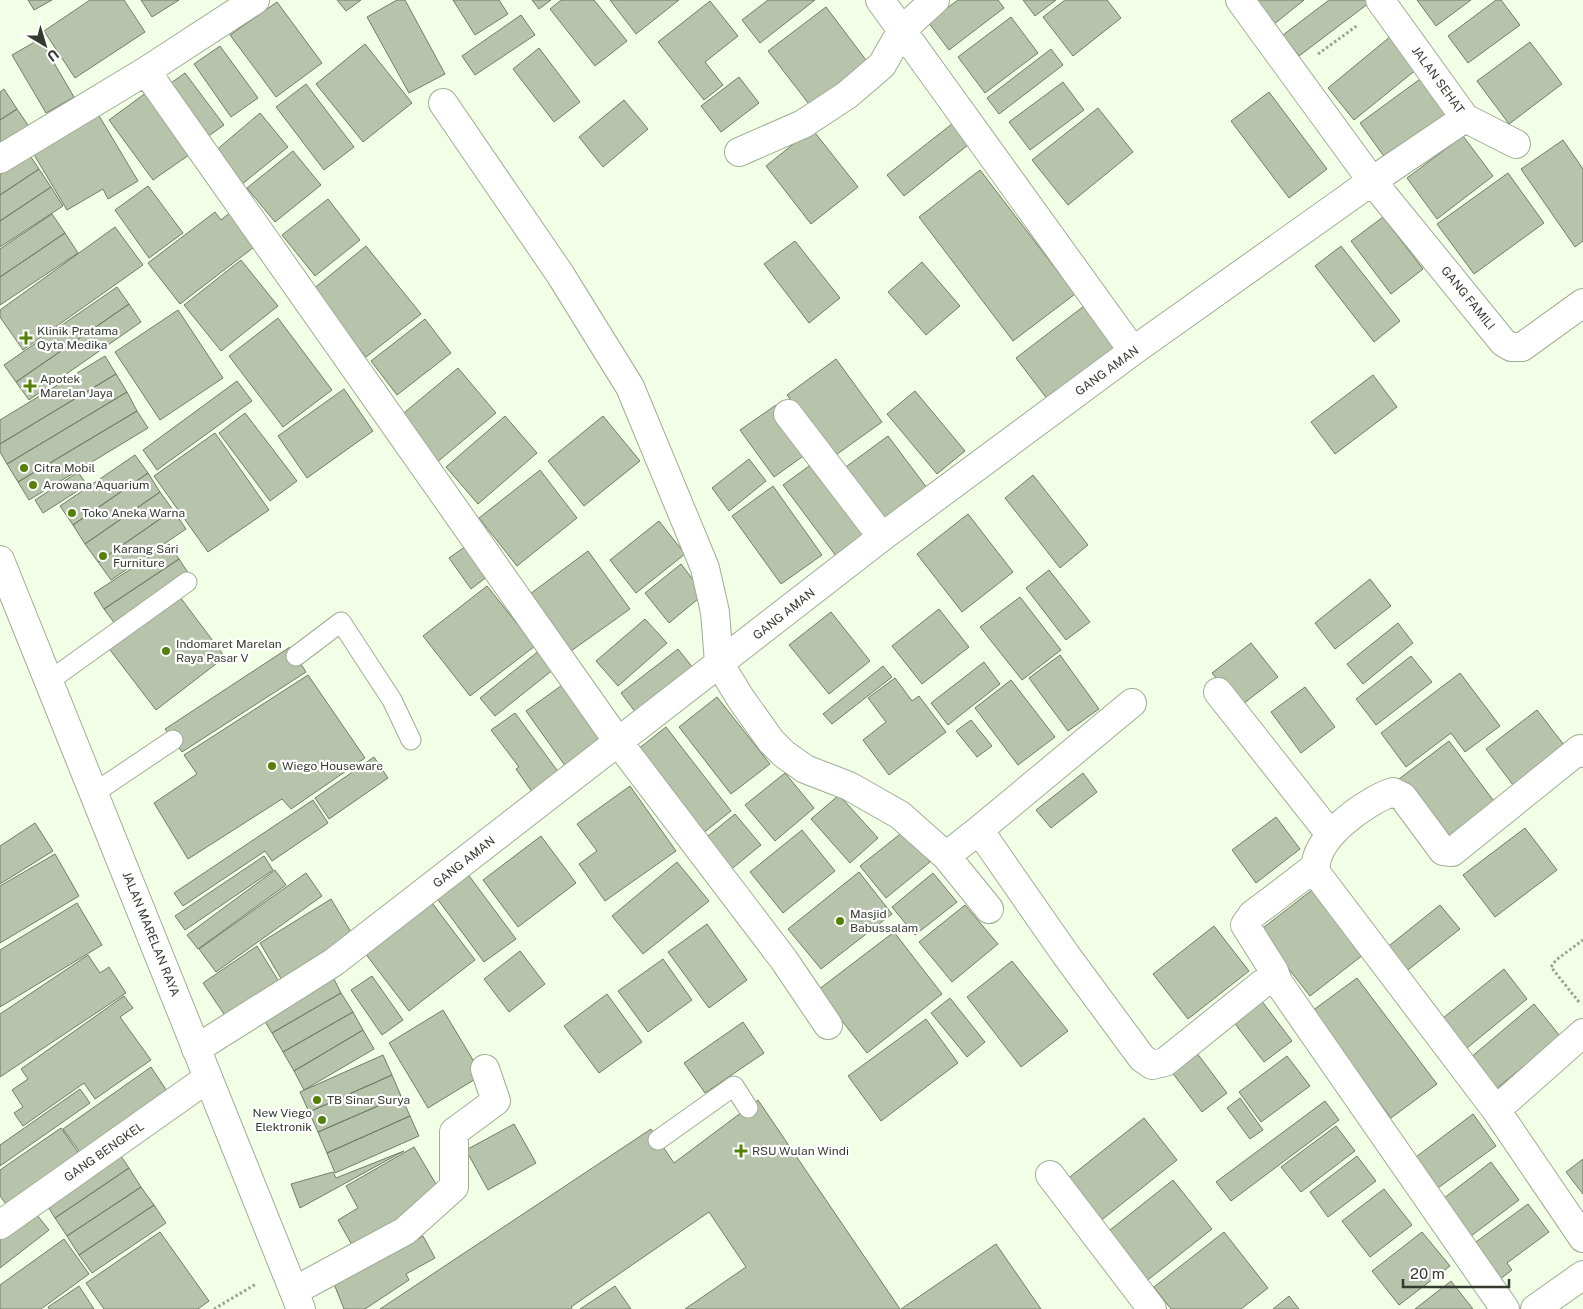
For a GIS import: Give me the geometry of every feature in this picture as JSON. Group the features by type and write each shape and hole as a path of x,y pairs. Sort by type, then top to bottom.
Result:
{"street":[{"path":"0,159 146,71 256,0"},
{"path":"880,0 1133,351"},
{"path":"739,152 803,124 847,94 882,65 902,30 935,0"},
{"path":"1240,0 1372,181"},
{"name":"JALAN SEHAT","path":"1372,181 1465,118 1382,3"},
{"path":"146,71 619,743 784,960 828,1025"},
{"path":"443,103 560,274 630,387 705,568 715,612 719,663 771,741 784,754 805,769 849,786 900,815 946,856 988,909"},
{"path":"1465,118 1516,144"},
{"name":"GANG AMAN","path":"196,1048 334,962 619,743 719,663 779,619 882,536 1133,351 1372,181"},
{"name":"GANG FAMILI","path":"1372,181 1503,342 1511,347 1522,346 1583,303"},
{"path":"788,414 882,536"},
{"name":"JALAN MARELAN RAYA","path":"0,560 293,1289"},
{"path":"1218,692 1330,834"},
{"path":"946,856 1132,703"},
{"path":"1582,751 1452,852 1443,850 1403,796 1393,792 1382,795 1330,834 1317,855 1315,868 1317,874 1496,1110 1583,1238"},
{"path":"979,830 1132,1046 1148,1063 1158,1065 1165,1062 1262,984 1271,980 1278,982"},
{"path":"1315,868 1252,915 1245,925 1274,971 1278,982 1505,1309"},
{"path":"1496,1110 1583,1032"},
{"path":"293,1289 405,1231 454,1187 454,1132 496,1102 485,1069"},
{"name":"GANG BENGKEL","path":"0,1225 208,1078"},
{"path":"1050,1174 1152,1309"},
{"path":"1535,1309 1583,1275"}],"lane":[{"path":"49,681 187,582"},
{"path":"296,656 341,622 392,700 411,740"},
{"path":"94,793 173,740"},
{"path":"658,1140 734,1086 748,1108"}],"path":[{"path":"1293,72 1382,3"},
{"path":"1583,940 1556,960 1551,967 1583,1008"},
{"path":"214,1309 293,1289"}],"building":[{"path":"28,0 52,0 34,10"},
{"path":"90,0 124,0 145,32 75,78 44,31"},
{"path":"141,0 179,0 152,17"},
{"path":"337,0 361,0 346,11"},
{"path":"397,0 405,0 445,74 409,93 367,17"},
{"path":"453,0 499,0 508,14 475,35"},
{"path":"532,0 551,0 539,9"},
{"path":"561,0 594,0 627,41 595,66 550,9"},
{"path":"610,0 679,0 636,34"},
{"path":"768,0 815,0 760,43 742,20"},
{"path":"958,0 998,0 1004,8 949,50 928,22"},
{"path":"1023,0 1056,0 1035,16"},
{"path":"1065,0 1107,0 1121,18 1073,56 1043,17"},
{"path":"1254,0 1304,0 1273,25"},
{"path":"1329,0 1367,0 1369,3 1299,56 1283,35"},
{"path":"1417,0 1471,0 1436,26"},
{"path":"1496,0 1501,0 1520,25 1468,63 1448,36"},
{"path":"710,1 738,36 705,62 723,85 704,100 658,42"},
{"path":"277,2 322,63 276,97 230,35"},
{"path":"826,7 869,64 812,108 768,51"},
{"path":"521,15 535,35 475,75 462,56"},
{"path":"1011,17 1038,53 985,93 958,57"},
{"path":"1391,36 1417,69 1354,120 1328,88"},
{"path":"40,39 74,97 46,113 12,55"},
{"path":"1530,42 1562,84 1509,124 1477,81"},
{"path":"365,44 412,103 363,142 316,84"},
{"path":"220,46 258,98 231,117 194,64"},
{"path":"539,48 580,102 554,122 513,69"},
{"path":"1051,49 1063,65 999,114 987,98"},
{"path":"185,73 224,125 203,140 164,88"},
{"path":"1427,74 1456,113 1388,162 1360,123"},
{"path":"739,77 759,103 721,132 701,106"},
{"path":"1063,82 1084,110 1030,150 1009,122"},
{"path":"306,84 354,147 324,170 276,107"},
{"path":"154,87 199,148 153,180 109,120"},
{"path":"4,89 17,109 0,120 0,92"},
{"path":"1269,92 1327,169 1289,198 1231,121"},
{"path":"624,100 648,129 603,167 579,137"},
{"path":"1098,108 1133,152 1068,205 1032,160"},
{"path":"17,109 30,128 0,148 0,120"},
{"path":"260,113 288,147 241,185 214,152"},
{"path":"98,114 138,181 108,199 103,189 67,210 33,153"},
{"path":"957,120 973,141 904,196 887,175"},
{"path":"812,129 858,187 811,224 766,166"},
{"path":"1463,136 1493,176 1437,219 1407,178"},
{"path":"1563,140 1583,169 1583,241 1575,247 1521,169"},
{"path":"27,151 39,169 0,195 0,169"},
{"path":"293,151 321,185 275,222 247,188"},
{"path":"39,169 51,187 0,221 0,195"},
{"path":"980,170 1075,294 1013,341 919,217"},
{"path":"1508,173 1544,223 1474,274 1437,224"},
{"path":"148,186 183,233 149,258 115,210"},
{"path":"51,187 63,206 0,247 0,221"},
{"path":"328,199 360,240 315,276 282,235"},
{"path":"232,211 258,244 180,304 148,263 215,212 221,220"},
{"path":"52,214 65,233 0,277 0,249"},
{"path":"1383,217 1423,269 1391,294 1351,241"},
{"path":"115,227 143,265 23,350 0,317 0,310"},
{"path":"65,233 78,253 0,305 0,277"},
{"path":"795,241 840,298 809,323 764,264"},
{"path":"366,246 421,314 366,357 312,290"},
{"path":"1341,246 1400,321 1374,342 1315,266"},
{"path":"241,260 278,306 221,351 184,305"},
{"path":"922,262 960,306 926,335 888,292"},
{"path":"117,287 129,304 16,382 4,365"},
{"path":"129,304 141,322 29,400 16,382"},
{"path":"1084,306 1119,351 1051,404 1016,358"},
{"path":"178,310 223,378 160,420 115,352"},
{"path":"278,318 332,390 283,427 229,356"},
{"path":"425,319 451,353 397,395 371,361"},
{"path":"105,356 116,374 0,444 0,420"},
{"path":"836,359 882,422 833,457 787,395"},
{"path":"458,368 496,413 436,463 399,417"},
{"path":"116,374 127,392 7,464 0,452 0,444"},
{"path":"1373,375 1397,407 1335,454 1311,422"},
{"path":"237,381 252,401 157,470 143,450"},
{"path":"344,389 373,431 307,478 278,436"},
{"path":"915,391 965,451 937,474 887,414"},
{"path":"127,392 137,411 18,482 7,464"},
{"path":"776,405 809,452 774,477 740,430"},
{"path":"137,411 148,428 29,500 18,482"},
{"path":"245,413 297,481 270,501 219,433"},
{"path":"505,416 537,453 478,504 446,467"},
{"path":"603,416 640,461 584,506 548,461"},
{"path":"215,433 269,510 208,552 154,476"},
{"path":"888,436 927,488 883,521 843,469"},
{"path":"135,455 148,473 73,525 60,506"},
{"path":"749,459 766,481 729,511 712,488"},
{"path":"816,461 872,536 839,560 783,485"},
{"path":"540,470 577,518 517,566 479,518"},
{"path":"78,472 87,485 43,513 35,500"},
{"path":"148,473 160,492 85,544 73,525"},
{"path":"1033,475 1088,545 1060,568 1005,498"},
{"path":"773,486 822,555 781,584 732,516"},
{"path":"160,492 173,510 98,562 85,544"},
{"path":"173,510 186,529 111,580 98,562"},
{"path":"968,514 1013,572 962,612 917,554"},
{"path":"659,521 685,554 636,593 610,560"},
{"path":"169,544 179,559 104,609 94,593"},
{"path":"466,546 488,576 471,589 449,558"},
{"path":"588,551 630,609 571,651 530,594"},
{"path":"179,559 189,574 115,624 104,609"},
{"path":"681,564 704,594 669,623 645,593"},
{"path":"1049,570 1090,622 1066,640 1026,588"},
{"path":"1370,579 1391,606 1335,649 1315,623"},
{"path":"487,586 535,646 470,696 423,636"},
{"name":"Indomaret Marelan Raya Pasar V","path":"177,593 225,657 156,710 107,646"},
{"path":"1020,597 1061,650 1022,680 980,627"},
{"path":"939,609 969,647 922,684 892,646"},
{"path":"831,612 870,661 829,694 789,645"},
{"path":"645,619 667,643 618,686 596,661"},
{"path":"1398,623 1413,643 1363,684 1347,664"},
{"path":"1251,643 1278,677 1239,707 1212,673"},
{"path":"290,647 306,672 182,752 165,729"},
{"path":"678,649 697,673 639,717 621,693"},
{"path":"540,650 554,669 495,716 480,698"},
{"path":"1060,655 1099,709 1068,731 1029,678"},
{"path":"1411,656 1432,682 1376,725 1356,699"},
{"path":"984,662 1000,684 948,725 931,703"},
{"path":"883,666 892,677 832,724 823,714"},
{"path":"1460,673 1500,726 1465,752 1451,733 1406,767 1381,733"},
{"name":"Wiego Houseware","path":"308,675 365,758 291,809 282,799 188,859 154,803 197,774 184,755"},
{"path":"895,678 912,701 919,696 946,732 889,775 863,740 886,722 868,698"},
{"path":"1011,680 1055,737 1018,765 975,708"},
{"path":"565,683 605,738 566,767 526,711"},
{"path":"1305,687 1335,727 1301,753 1271,712"},
{"path":"717,697 770,764 731,794 679,727"},
{"path":"1537,710 1564,745 1513,785 1486,749"},
{"path":"515,713 562,777 535,796 516,769 519,767 491,730"},
{"path":"971,720 992,746 977,757 956,731"},
{"path":"666,727 731,811 702,834 637,750"},
{"path":"1449,741 1496,804 1446,841 1399,779"},
{"path":"374,757 388,778 329,819 315,798"},
{"path":"785,773 814,808 775,841 745,805"},
{"path":"1083,773 1097,792 1051,828 1036,810"},
{"path":"630,786 676,851 605,901 579,864 597,851 577,824"},
{"path":"839,795 878,838 850,863 811,819"},
{"path":"313,800 328,823 272,861 265,851 183,906 174,893"},
{"path":"735,814 761,845 729,871 703,840"},
{"path":"1276,817 1300,849 1256,883 1232,850"},
{"path":"35,823 53,851 0,884 0,846"},
{"path":"1525,828 1557,870 1495,917 1463,875"},
{"path":"802,830 835,871 783,913 750,872"},
{"path":"904,831 930,862 886,898 860,866"},
{"path":"541,836 576,883 518,927 483,880"},
{"path":"55,854 79,896 0,943 0,886"},
{"path":"264,856 273,870 185,930 175,916"},
{"path":"677,862 709,901 643,954 612,916"},
{"path":"275,870 286,885 198,949 187,935"},
{"name":"Masjid Babussalam","path":"859,872 892,914 821,969 788,929"},
{"path":"306,873 322,896 216,972 199,949"},
{"path":"467,873 516,939 484,962 436,897"},
{"path":"933,873 957,902 915,935 892,907"},
{"path":"1312,890 1363,955 1310,996 1259,931"},
{"path":"331,899 354,937 283,982 260,943"},
{"path":"77,903 102,945 0,1007 0,950"},
{"path":"432,903 475,960 409,1011 365,953"},
{"path":"965,905 998,944 952,982 919,942"},
{"path":"1440,905 1460,929 1404,973 1385,949"},
{"path":"707,924 747,980 709,1008 668,952"},
{"path":"1214,926 1249,971 1188,1019 1153,974"},
{"path":"894,932 942,994 867,1053 818,990"},
{"path":"257,946 281,985 228,1020 203,983"},
{"path":"520,951 545,984 509,1012 484,979"},
{"path":"88,955 100,973 109,967 126,993 0,1077 0,1014"},
{"path":"663,959 692,1000 648,1032 618,991"},
{"path":"1012,961 1068,1031 1021,1067 967,997"},
{"path":"1504,969 1527,999 1462,1052 1438,1022"},
{"path":"331,973 341,993 272,1033 261,1015"},
{"path":"372,976 403,1020 382,1035 351,990"},
{"path":"1357,978 1437,1084 1391,1118 1312,1011"},
{"path":"341,993 353,1012 283,1052 272,1033"},
{"path":"607,994 642,1042 599,1073 564,1026"},
{"path":"124,996 133,1008 120,1017 151,1060 95,1099 84,1083 23,1126 14,1113 23,1107 12,1090 28,1079 21,1069"},
{"path":"1258,996 1292,1041 1264,1062 1230,1017"},
{"path":"950,998 985,1042 967,1057 931,1013"},
{"path":"1534,1004 1560,1036 1489,1095 1463,1064"},
{"path":"443,1010 482,1075 428,1108 389,1043"},
{"path":"353,1012 363,1030 294,1071 283,1052"},
{"path":"926,1019 958,1063 881,1121 848,1076"},
{"path":"743,1022 764,1053 705,1093 684,1063"},
{"path":"363,1030 374,1049 304,1090 294,1071"},
{"path":"1190,1044 1227,1093 1202,1112 1165,1063"},
{"path":"383,1055 392,1075 309,1112 300,1092"},
{"path":"1287,1056 1310,1086 1261,1122 1239,1092"},
{"path":"151,1067 169,1094 82,1155 63,1129"},
{"path":"392,1075 401,1096 318,1132 309,1112"},
{"path":"80,1089 90,1103 0,1166 0,1145"},
{"path":"401,1096 410,1116 327,1153 318,1132"},
{"path":"1240,1098 1263,1130 1250,1139 1227,1108"},
{"name":"RSU Wulan Windi","path":"758,1100 900,1309 685,1309 746,1267 709,1212 571,1307 572,1309 380,1309 651,1129 674,1163"},
{"path":"1325,1101 1339,1120 1231,1201 1216,1182"},
{"path":"1473,1114 1496,1146 1431,1193 1408,1163"},
{"path":"410,1116 419,1136 335,1173 327,1153"},
{"path":"1144,1118 1177,1160 1094,1226 1061,1184"},
{"path":"514,1124 536,1163 488,1190 466,1150"},
{"path":"1336,1126 1355,1151 1301,1192 1281,1167"},
{"path":"61,1128 82,1158 9,1208 0,1196 0,1170"},
{"path":"414,1147 443,1196 353,1247 338,1220 358,1208 346,1186"},
{"path":"117,1150 129,1168 55,1218 43,1199"},
{"path":"404,1151 300,1208 291,1184 333,1172 336,1178"},
{"path":"1357,1156 1376,1181 1328,1217 1310,1192"},
{"path":"1583,1159 1583,1194 1566,1172"},
{"path":"1491,1162 1519,1200 1467,1239 1439,1202"},
{"path":"129,1168 141,1187 67,1236 55,1218"},
{"path":"1173,1180 1212,1229 1144,1283 1105,1234"},
{"path":"141,1187 154,1205 79,1255 67,1236"},
{"path":"1384,1189 1412,1225 1370,1257 1342,1221"},
{"path":"1528,1204 1549,1232 1507,1263 1512,1270 1495,1283 1469,1247"},
{"path":"29,1205 49,1230 0,1268 0,1227"},
{"path":"154,1205 166,1223 92,1273 79,1255"},
{"path":"160,1232 209,1301 198,1309 104,1309 86,1283"},
{"path":"1224,1232 1268,1288 1241,1309 1171,1309 1154,1287"},
{"path":"1422,1232 1450,1266 1399,1305 1372,1271"},
{"path":"423,1236 435,1258 406,1274 409,1280 365,1309 344,1309 332,1279 397,1251"},
{"path":"64,1239 89,1274 41,1309 0,1309 0,1285"},
{"path":"996,1244 1041,1309 901,1309"},
{"path":"1451,1281 1473,1309 1415,1309"},
{"path":"79,1286 94,1309 49,1309 48,1307"},
{"path":"615,1286 631,1309 580,1309"},
{"path":"1289,1296 1299,1309 1273,1309"}],"place":[{"name":"Klinik Pratama Qyta Medika","path":"26,338"},
{"name":"Apotek Marelan Jaya","path":"30,386"},
{"name":"Citra Mobil","path":"24,468"},
{"name":"Arowana Aquarium","path":"33,485"},
{"name":"Toko Aneka Warna","path":"72,513"},
{"name":"Karang Sari Furniture","path":"103,556"},
{"name":"Indomaret Marelan Raya Pasar V","path":"166,651"},
{"name":"Wiego Houseware","path":"272,766"},
{"name":"Masjid Babussalam","path":"840,921"},
{"name":"TB Sinar Surya","path":"317,1100"},
{"name":"New Viego Elektronik","path":"322,1120"},
{"name":"RSU Wulan Windi","path":"741,1151"}]}
